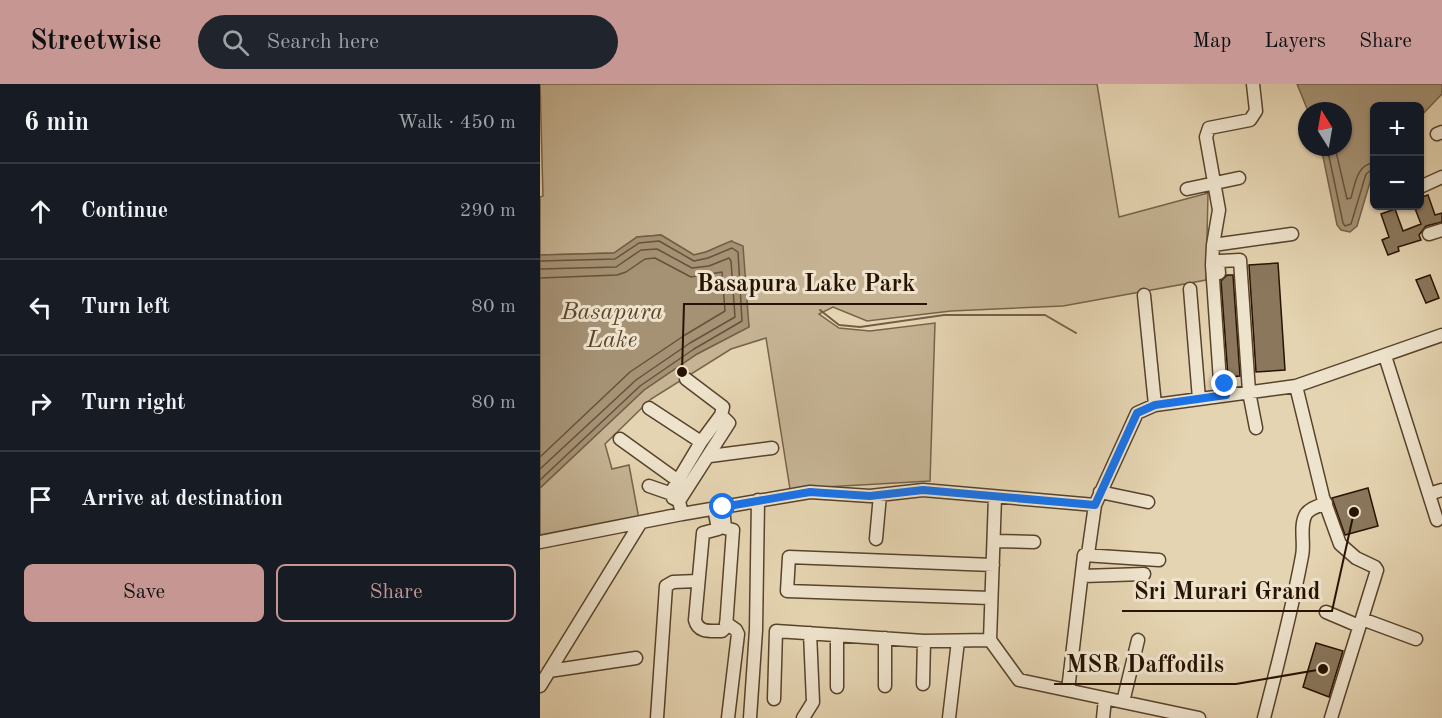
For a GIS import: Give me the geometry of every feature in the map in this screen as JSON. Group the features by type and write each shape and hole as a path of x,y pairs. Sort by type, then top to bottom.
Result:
{"street":[{"path":"1224,396 1214,286 1213,245 1219,210 1206,137 1209,128 1250,120 1256,111 1253,84"},
{"path":"1424,185 1442,177"},
{"path":"1187,189 1239,178"},
{"path":"1429,234 1442,230"},
{"path":"1213,245 1292,234"},
{"path":"1224,396 1218,262 1238,258 1241,262 1249,392 1256,428"},
{"path":"1190,289 1199,399"},
{"path":"1144,295 1155,405"},
{"path":"1088,554 1095,505 1137,413 1155,405 1296,386 1442,335"},
{"path":"1385,356 1437,520"},
{"path":"682,514 675,497 677,480 721,415 723,407 686,379"},
{"path":"1296,386 1326,503 1340,544 1356,558 1377,570 1331,718"},
{"path":"649,408 701,442"},
{"path":"675,497 710,456 729,423 721,415"},
{"path":"620,439 677,480"},
{"path":"710,456 772,448"},
{"path":"649,486 675,497"},
{"path":"540,542 718,507 810,492 880,495 923,490 1095,505"},
{"path":"1429,494 1442,490"},
{"path":"1100,492 1148,502"},
{"path":"876,538 880,495"},
{"path":"995,497 990,639 1019,680 1123,702 1165,714 1199,718"},
{"path":"750,718 756,630 758,501"},
{"path":"1264,718 1303,553 1303,523 1306,514 1311,509 1326,503"},
{"path":"718,507 722,529"},
{"path":"540,686 641,522"},
{"path":"722,529 733,529 726,627 722,631 705,630 698,627 695,620 698,581 703,534 722,529"},
{"path":"994,541 1034,542"},
{"path":"1068,690 1084,555 1159,560"},
{"path":"990,598 787,591 789,557 993,565"},
{"path":"1083,576 1144,574"},
{"path":"657,718 666,586 673,582 698,581"},
{"path":"1326,612 1416,639"},
{"path":"726,623 738,634 728,718"},
{"path":"774,699 776,631 924,641 990,639"},
{"path":"803,718 813,702 810,633"},
{"path":"837,635 837,687"},
{"path":"885,638 885,686"},
{"path":"1123,702 1138,640"},
{"path":"922,684 924,641"},
{"path":"950,718 958,641"},
{"path":"549,671 636,658"},
{"path":"1103,718 1105,699"}],"shaded area":[{"path":"540,84 1097,84 1119,217 1208,193 1206,280 1063,306 951,311 867,321 833,307 819,314 839,328 870,331 935,323 930,481 790,489 766,338 731,349 651,399 605,444 612,469 629,465 639,519 540,537 540,488 644,390 697,354 749,326 732,241 694,255 661,235 637,237 614,253 540,255 540,197 543,196"}],"water":[{"path":"1297,84 1442,84 1442,94 1424,113 1424,102 1370,102 1370,182 1357,226 1350,232 1341,230 1337,225 1323,156 1352,156 1352,102 1304,102"},
{"name":"Basapura Lake","path":"661,235 694,255 731,241 743,246 749,327 697,354 644,390 540,488 540,255 614,253 637,237"}],"building":[{"path":"1428,195 1435,215 1442,213 1442,222 1426,226 1419,235 1421,240 1398,247 1399,251 1388,255 1382,240 1389,237 1381,214 1395,210 1403,231 1421,224 1416,210 1424,210 1424,196"},
{"path":"1278,263 1285,370 1256,372 1249,265"},
{"path":"1227,275 1233,275 1240,376 1228,377 1221,281"},
{"path":"1430,275 1439,298 1426,303 1416,280"},
{"path":"1368,488 1378,526 1345,535 1332,498"},
{"path":"1316,643 1343,651 1329,697 1303,687"}],"waterway":[{"path":"820,310 839,325 860,327 944,315 1045,315 1076,333"}],"place":[{"name":"Basapura Lake Park","path":"682,372"},
{"name":"Sri Murari Grand","path":"1354,512"},
{"name":"MSR Daffodils","path":"1323,669"}],"route":[{"path":"723,507 810,492 870,496 923,490 1095,505 1137,413 1155,405 1226,395 1225,384"}]}
